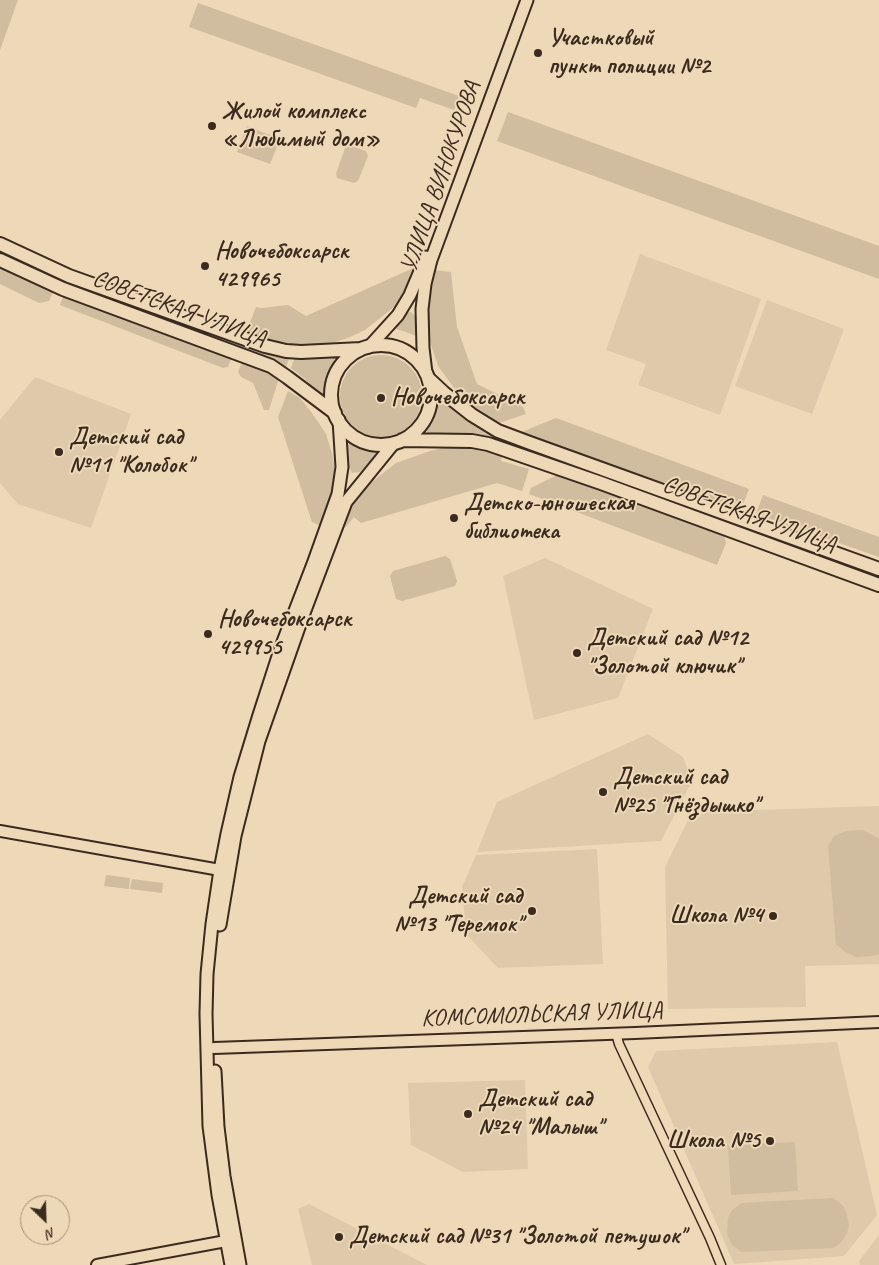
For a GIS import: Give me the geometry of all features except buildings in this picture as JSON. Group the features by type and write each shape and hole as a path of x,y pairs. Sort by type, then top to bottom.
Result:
{"main road":[{"name":"УЛИЦА ВИНОКУРОВА","path":"365,348 398,315 410,296 520,0"},
{"name":"УЛИЦА ВИНОКУРОВА","path":"427,376 422,339 422,309 425,284 431,260 527,0"},
{"name":"СОВЕТСКАЯ УЛИЦА","path":"0,244 69,276 238,338 271,348 301,352 365,348"},
{"name":"СОВЕТСКАЯ УЛИЦА","path":"0,260 56,286 262,362 283,374 337,417"},
{"path":"240,1265 230,1240 218,1195 212,1152 210,1048 206,1021 207,974 212,924 231,835 240,777 281,647 338,494 342,467 337,417 332,399 333,383 337,373 351,355 365,348 388,345 413,356 427,376 431,388 431,398 426,417 413,433 398,441 383,444 363,441 348,432 337,417"},
{"name":"СОВЕТСКАЯ УЛИЦА","path":"427,376 472,416 498,431 879,569"},
{"name":"СОВЕТСКАЯ УЛИЦА","path":"398,441 472,441 488,444 682,512 879,585"},
{"path":"231,835 260,741 304,613 346,502 398,441"},
{"path":"230,1240 231,1265"}],"street":[{"path":"0,831 224,871"},
{"name":"КОМСОМОЛЬСКАЯ УЛИЦА","path":"210,1048 879,1022"},
{"path":"616,1033 619,1044 721,1265"},
{"path":"97,1265 230,1240"}],"shaded area":[{"path":"0,0 18,0 0,50"},
{"path":"198,3 459,96 454,110 420,98 416,108 189,27"},
{"path":"508,112 879,246 879,279 497,141"},
{"path":"247,126 280,139 270,164 237,152"},
{"path":"350,146 366,151 368,156 358,181 354,183 337,178 336,174 345,148"},
{"path":"640,254 761,299 720,415 638,385 646,364 606,350"},
{"path":"0,263 54,289 49,301 39,303 0,284"},
{"path":"418,266 405,295 394,307 365,330 350,337 330,344 301,349 258,341 247,330 256,307 288,305 306,316"},
{"path":"434,270 451,272 457,327 477,384 523,407 526,414 499,423 488,418 463,400 438,366 428,335 426,299"},
{"path":"73,281 263,353 289,359 285,370 71,287"},
{"path":"72,295 228,353 231,359 228,367 223,368 60,305 63,297"},
{"path":"767,300 844,329 812,414 735,386"},
{"path":"411,312 415,316 417,336 391,327 404,313"},
{"path":"338,354 340,361 333,369 327,383 326,394 319,396 305,379 291,368 295,356"},
{"path":"381,355 397,358 410,367 419,380 422,396 419,412 410,425 397,434 381,437 365,434 352,425 343,412 340,396 343,380 352,367 365,358"},
{"path":"249,360 279,378 269,410 264,410 253,383 241,377 238,372 242,362"},
{"name":"Детский сад №11 \"Колобок\"","path":"35,377 131,414 91,528 18,504 0,483 0,420"},
{"path":"288,391 300,398 312,413 326,434 333,457 335,474 332,492 321,526 312,522 278,417"},
{"path":"441,395 454,406 687,506 686,510 478,437 427,434 427,428 435,408 437,396"},
{"path":"556,418 749,489 741,509 519,433"},
{"path":"354,441 374,449 377,457 360,472 352,473 349,467 347,445"},
{"path":"447,447 484,449 502,454 501,461 529,469 522,491 497,483 361,523 354,517 346,527 340,525 348,508 364,488 396,463"},
{"path":"559,474 723,532 726,543 717,565 529,494 531,488"},
{"path":"763,495 879,537 879,557 756,514"},
{"path":"746,528 879,575 879,580 745,532"},
{"path":"445,556 450,559 457,581 455,586 402,601 396,599 390,576 393,571"},
{"name":"Детский сад №12 \"Золотой ключик\"","path":"545,558 653,609 618,698 534,720 503,576"},
{"name":"Детский сад №25 \"Гнёздышко\"","path":"648,734 683,757 692,781 661,841 477,852 497,802"},
{"name":"Школа №4","path":"879,806 879,964 805,966 806,1007 668,1009 665,867 692,812"},
{"path":"863,830 879,839 879,954 856,957 844,951 836,944 828,846 834,836 846,831"},
{"name":"Детский сад №13 \"Теремок\"","path":"597,849 603,964 498,968 466,934 462,887 476,855"},
{"path":"106,875 130,878 129,889 104,886"},
{"path":"132,879 163,883 162,893 130,889"},
{"name":"Школа №5","path":"837,1042 877,1215 844,1256 734,1264 648,1067 656,1051"},
{"name":"Детский сад №24 \"Малыш\"","path":"525,1080 528,1169 463,1172 411,1145 408,1083"},
{"path":"795,1142 798,1191 731,1195 728,1146"},
{"path":"833,1198 843,1206 849,1225 843,1240 833,1248 742,1252 732,1245 728,1237 728,1218 732,1210 742,1203"},
{"name":"Детский сад №31 \"Золотой петушок\"","path":"309,1204 427,1265 312,1265 298,1209"},
{"path":"879,1235 879,1265 860,1265 859,1261"}],"place":[{"name":"Участковый пункт полиции №2","path":"538,53"},
{"name":"Жилой комплекс «Любимый дом»","path":"212,126"},
{"name":"Новочебоксарск 429965","path":"205,266"},
{"name":"Новочебоксарск","path":"381,398"},
{"name":"Детский сад №11 \"Колобок\"","path":"59,452"},
{"name":"Детско-юношеская библиотека","path":"454,518"},
{"name":"Новочебоксарск 429955","path":"208,634"},
{"name":"Детский сад №12 \"Золотой ключик\"","path":"577,653"},
{"name":"Детский сад №25 \"Гнёздышко\"","path":"603,792"},
{"name":"Детский сад №13 \"Теремок\"","path":"532,911"},
{"name":"Школа №4","path":"773,916"},
{"name":"Детский сад №24 \"Малыш\"","path":"468,1114"},
{"name":"Школа №5","path":"770,1141"},
{"name":"Детский сад №31 \"Золотой петушок\"","path":"339,1237"}]}
